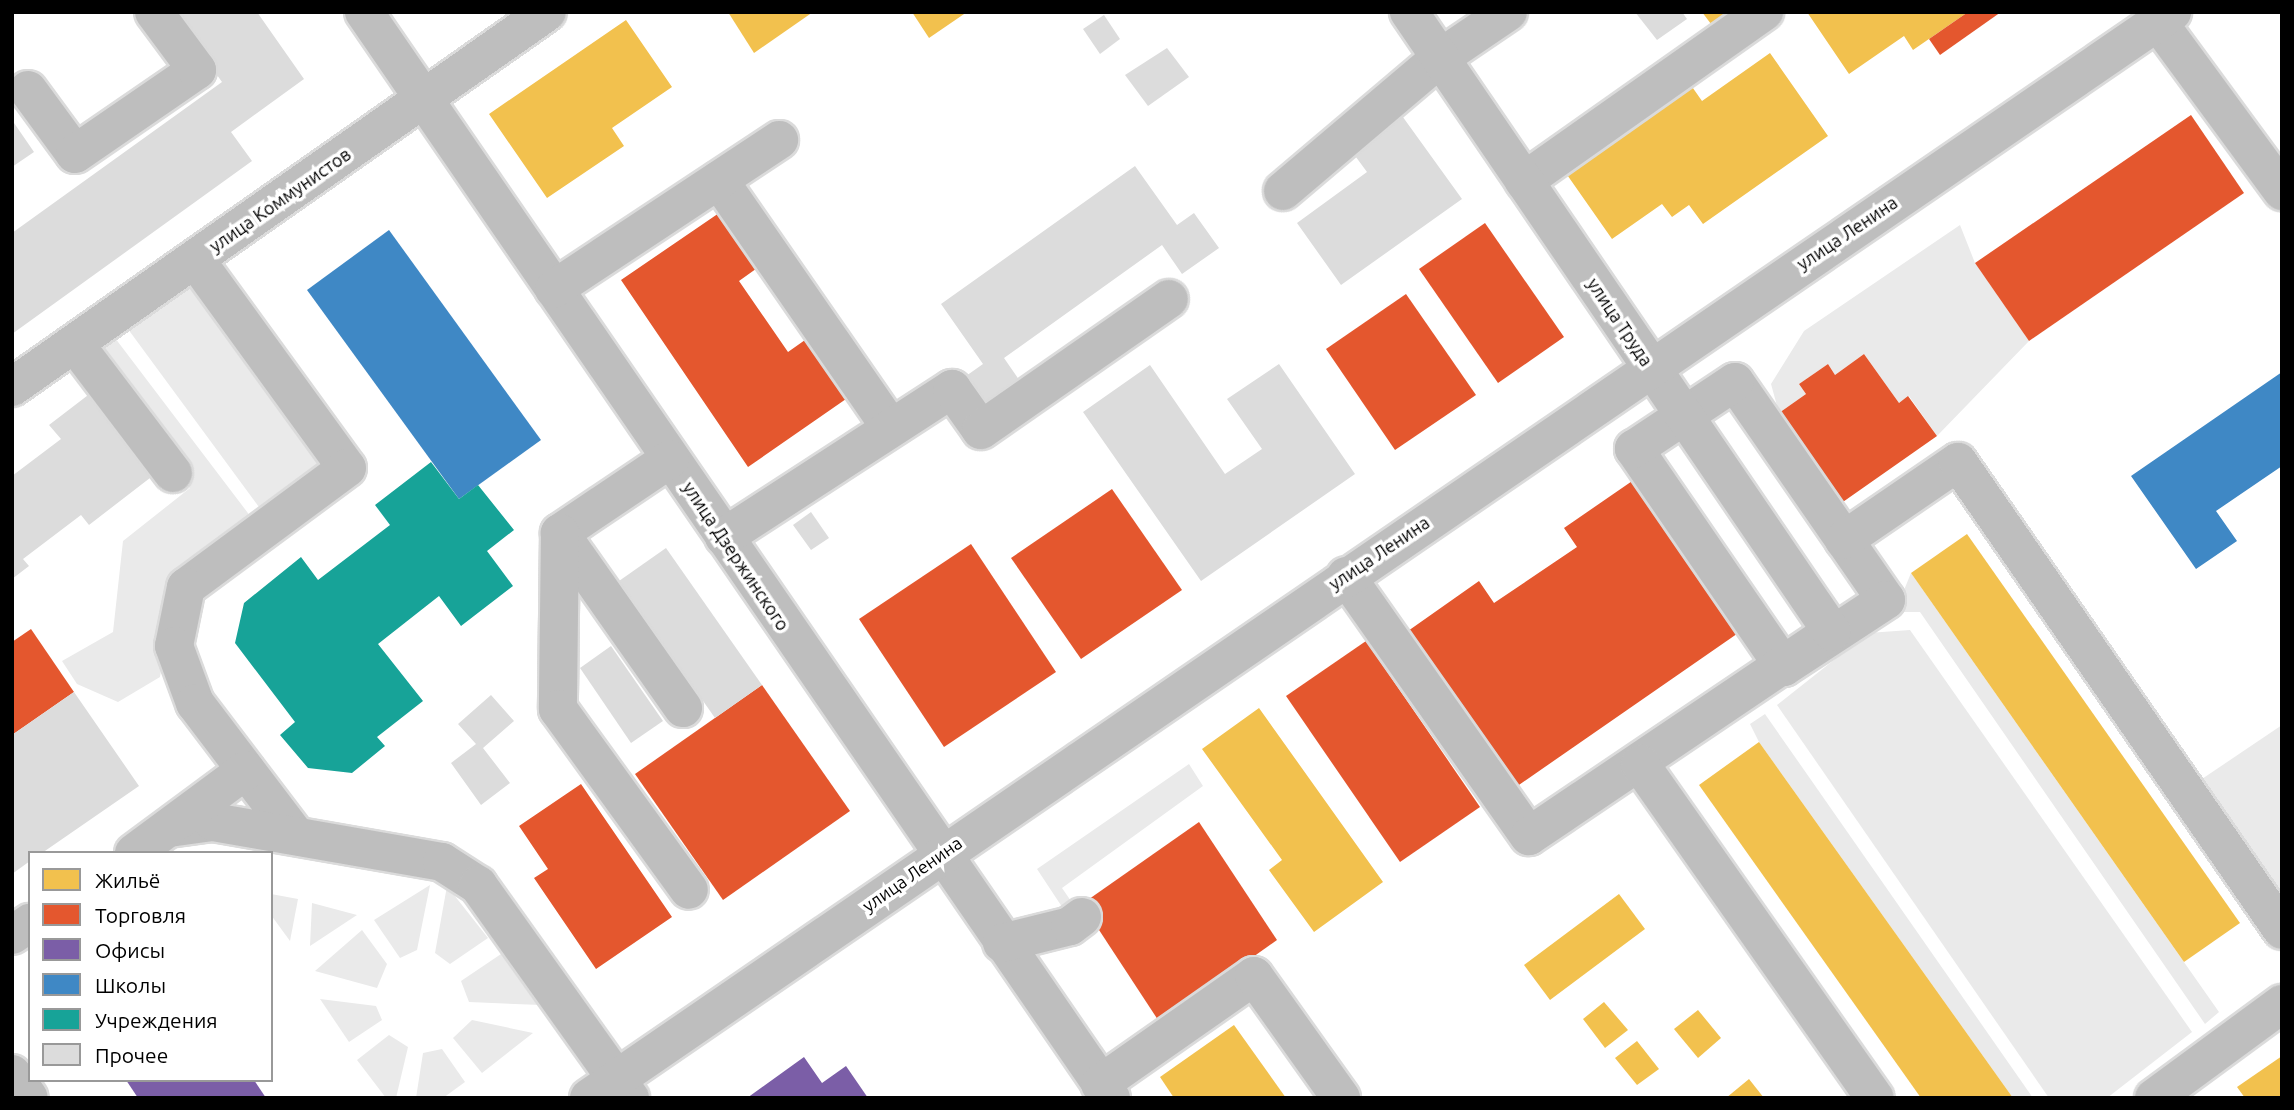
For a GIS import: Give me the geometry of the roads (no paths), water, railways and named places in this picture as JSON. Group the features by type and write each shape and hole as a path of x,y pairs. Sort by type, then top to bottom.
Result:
{"main road":[{"path":"12,1073 29,1098"}],"street":[{"path":"28,90 75,154 197,70 154,12"},
{"name":"улица Дзержинского","path":"363,12 1105,1091"},
{"name":"улица Коммунистов","path":"12,387 547,12"},
{"name":"улица Труда","path":"1409,12 1832,632 1784,667"},
{"path":"1283,191 1440,58 1508,12"},
{"path":"1524,181 1765,12"},
{"path":"2165,17 2282,191"},
{"name":"улица Ленина","path":"612,1091 940,854 2165,17"},
{"path":"554,289 779,140"},
{"path":"719,180 890,427"},
{"path":"195,259 346,468 186,587 174,646 195,703 296,836"},
{"path":"724,537 952,389 981,430 1043,369 1169,299"},
{"path":"75,344 173,473"},
{"path":"1346,576 1529,836 1886,600 1735,382 1634,449 1784,667"},
{"path":"560,533 670,459"},
{"path":"1844,540 1958,462 2282,930"},
{"path":"560,533 682,708"},
{"path":"560,533 558,709 689,890"},
{"path":"1640,765 1875,1098"},
{"path":"137,851 246,770"},
{"path":"169,828 213,821 442,862 478,885 612,1091"},
{"path":"1002,943 1070,926 1082,917"},
{"path":"12,935 28,924"},
{"path":"1105,1091 1255,976 1341,1098"},
{"path":"2162,1096 2282,1004"}]}
